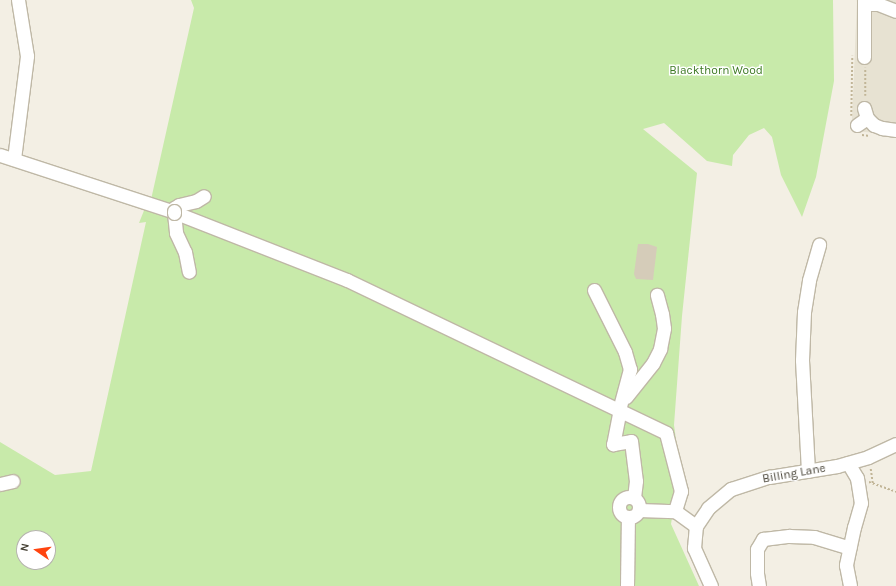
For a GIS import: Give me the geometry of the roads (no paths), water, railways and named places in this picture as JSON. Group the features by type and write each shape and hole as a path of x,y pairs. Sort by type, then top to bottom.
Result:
{"street":[{"path":"14,159 27,56 18,0"},
{"path":"858,56 864,2 878,4 896,11"},
{"path":"860,121 882,128 896,130"},
{"path":"0,155 171,211 347,280 666,433 681,491 675,511"},
{"path":"189,272 185,252 176,232 174,208 196,201 204,196"},
{"path":"808,471 802,360 804,312 809,280 819,244"},
{"path":"594,290 625,352 630,369 620,407 613,444 631,441 636,481 634,497"},
{"path":"620,407 653,363 660,349 664,328 657,295"},
{"name":"Billing Lane","path":"711,586 694,548 696,526 708,508 731,489 769,476 808,471 848,463 868,457 896,444"},
{"path":"848,463 857,478 861,503 846,565 850,586"},
{"path":"627,586 628,517 620,510 619,504 627,496 634,497 638,502 639,510 635,515 628,517"},
{"path":"639,510 675,511 696,526"},
{"path":"759,586 757,573 757,549 762,539 788,536 814,537 849,548"}],"park label":[{"name":"Blackthorn Wood","path":"716,71"}]}
